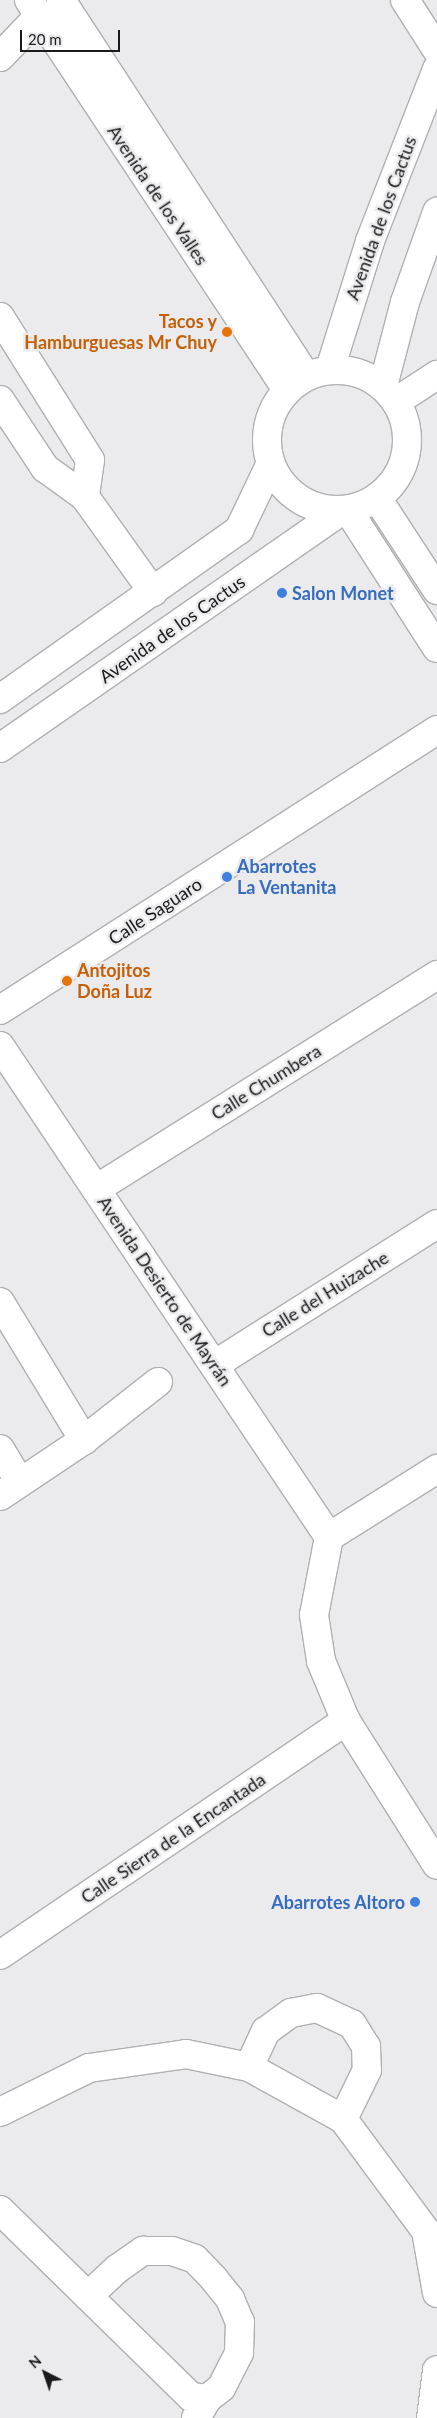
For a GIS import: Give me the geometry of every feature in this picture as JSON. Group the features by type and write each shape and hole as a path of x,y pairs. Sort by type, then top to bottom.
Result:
{"street":[{"name":"Avenida de los Valles","path":"61,0 307,378"},
{"path":"405,0 437,50"},
{"name":"Avenida de los Valles","path":"34,8 307,378"},
{"path":"0,57 34,8"},
{"name":"Avenida de los Cactus","path":"307,378 370,241 437,69"},
{"path":"390,394 405,302 437,212"},
{"path":"0,317 90,460 85,497"},
{"path":"349,370 390,394 406,427 406,454 396,479 377,498 346,510 320,509 299,500 282,485 270,465 265,438 272,412 307,378 349,370"},
{"path":"390,394 437,375"},
{"path":"0,400 45,468 85,497 153,592"},
{"path":"0,698 239,530 270,465"},
{"path":"377,498 437,590"},
{"name":"Avenida de los Cactus","path":"0,748 346,510"},
{"path":"346,510 437,648"},
{"name":"Calle Saguaro","path":"0,1010 437,730"},
{"name":"Calle Chumbera","path":"96,1189 437,975"},
{"name":"Avenida Desierto de Mayrán","path":"0,1046 329,1537"},
{"name":"Calle del Huizache","path":"214,1365 437,1224"},
{"path":"0,1302 84,1440"},
{"path":"0,1449 10,1489 84,1440 158,1382"},
{"path":"437,1469 329,1537 314,1614 321,1661 346,1722 437,1865"},
{"name":"Calle Sierra de la Encantada","path":"0,1955 346,1722"},
{"path":"249,2067 266,2031 291,2013 317,2008 352,2024 366,2046 367,2070 343,2119"},
{"path":"0,2112 89,2068 186,2054 249,2067 343,2119 426,2231 437,2293"},
{"path":"0,2210 88,2296 192,2397 201,2408 220,2388 239,2353 240,2322 230,2299 195,2259 172,2251 144,2251 117,2269 88,2296"},
{"path":"431,2418 437,2370"}],"place":[{"name":"Tacos y Hamburguesas Mr Chuy","path":"227,332"},
{"name":"Salon Monet","path":"282,593"},
{"name":"Abarrotes La Ventanita","path":"227,877"},
{"name":"Antojitos Doña Luz","path":"67,981"},
{"name":"Abarrotes Altoro","path":"415,1902"}]}
